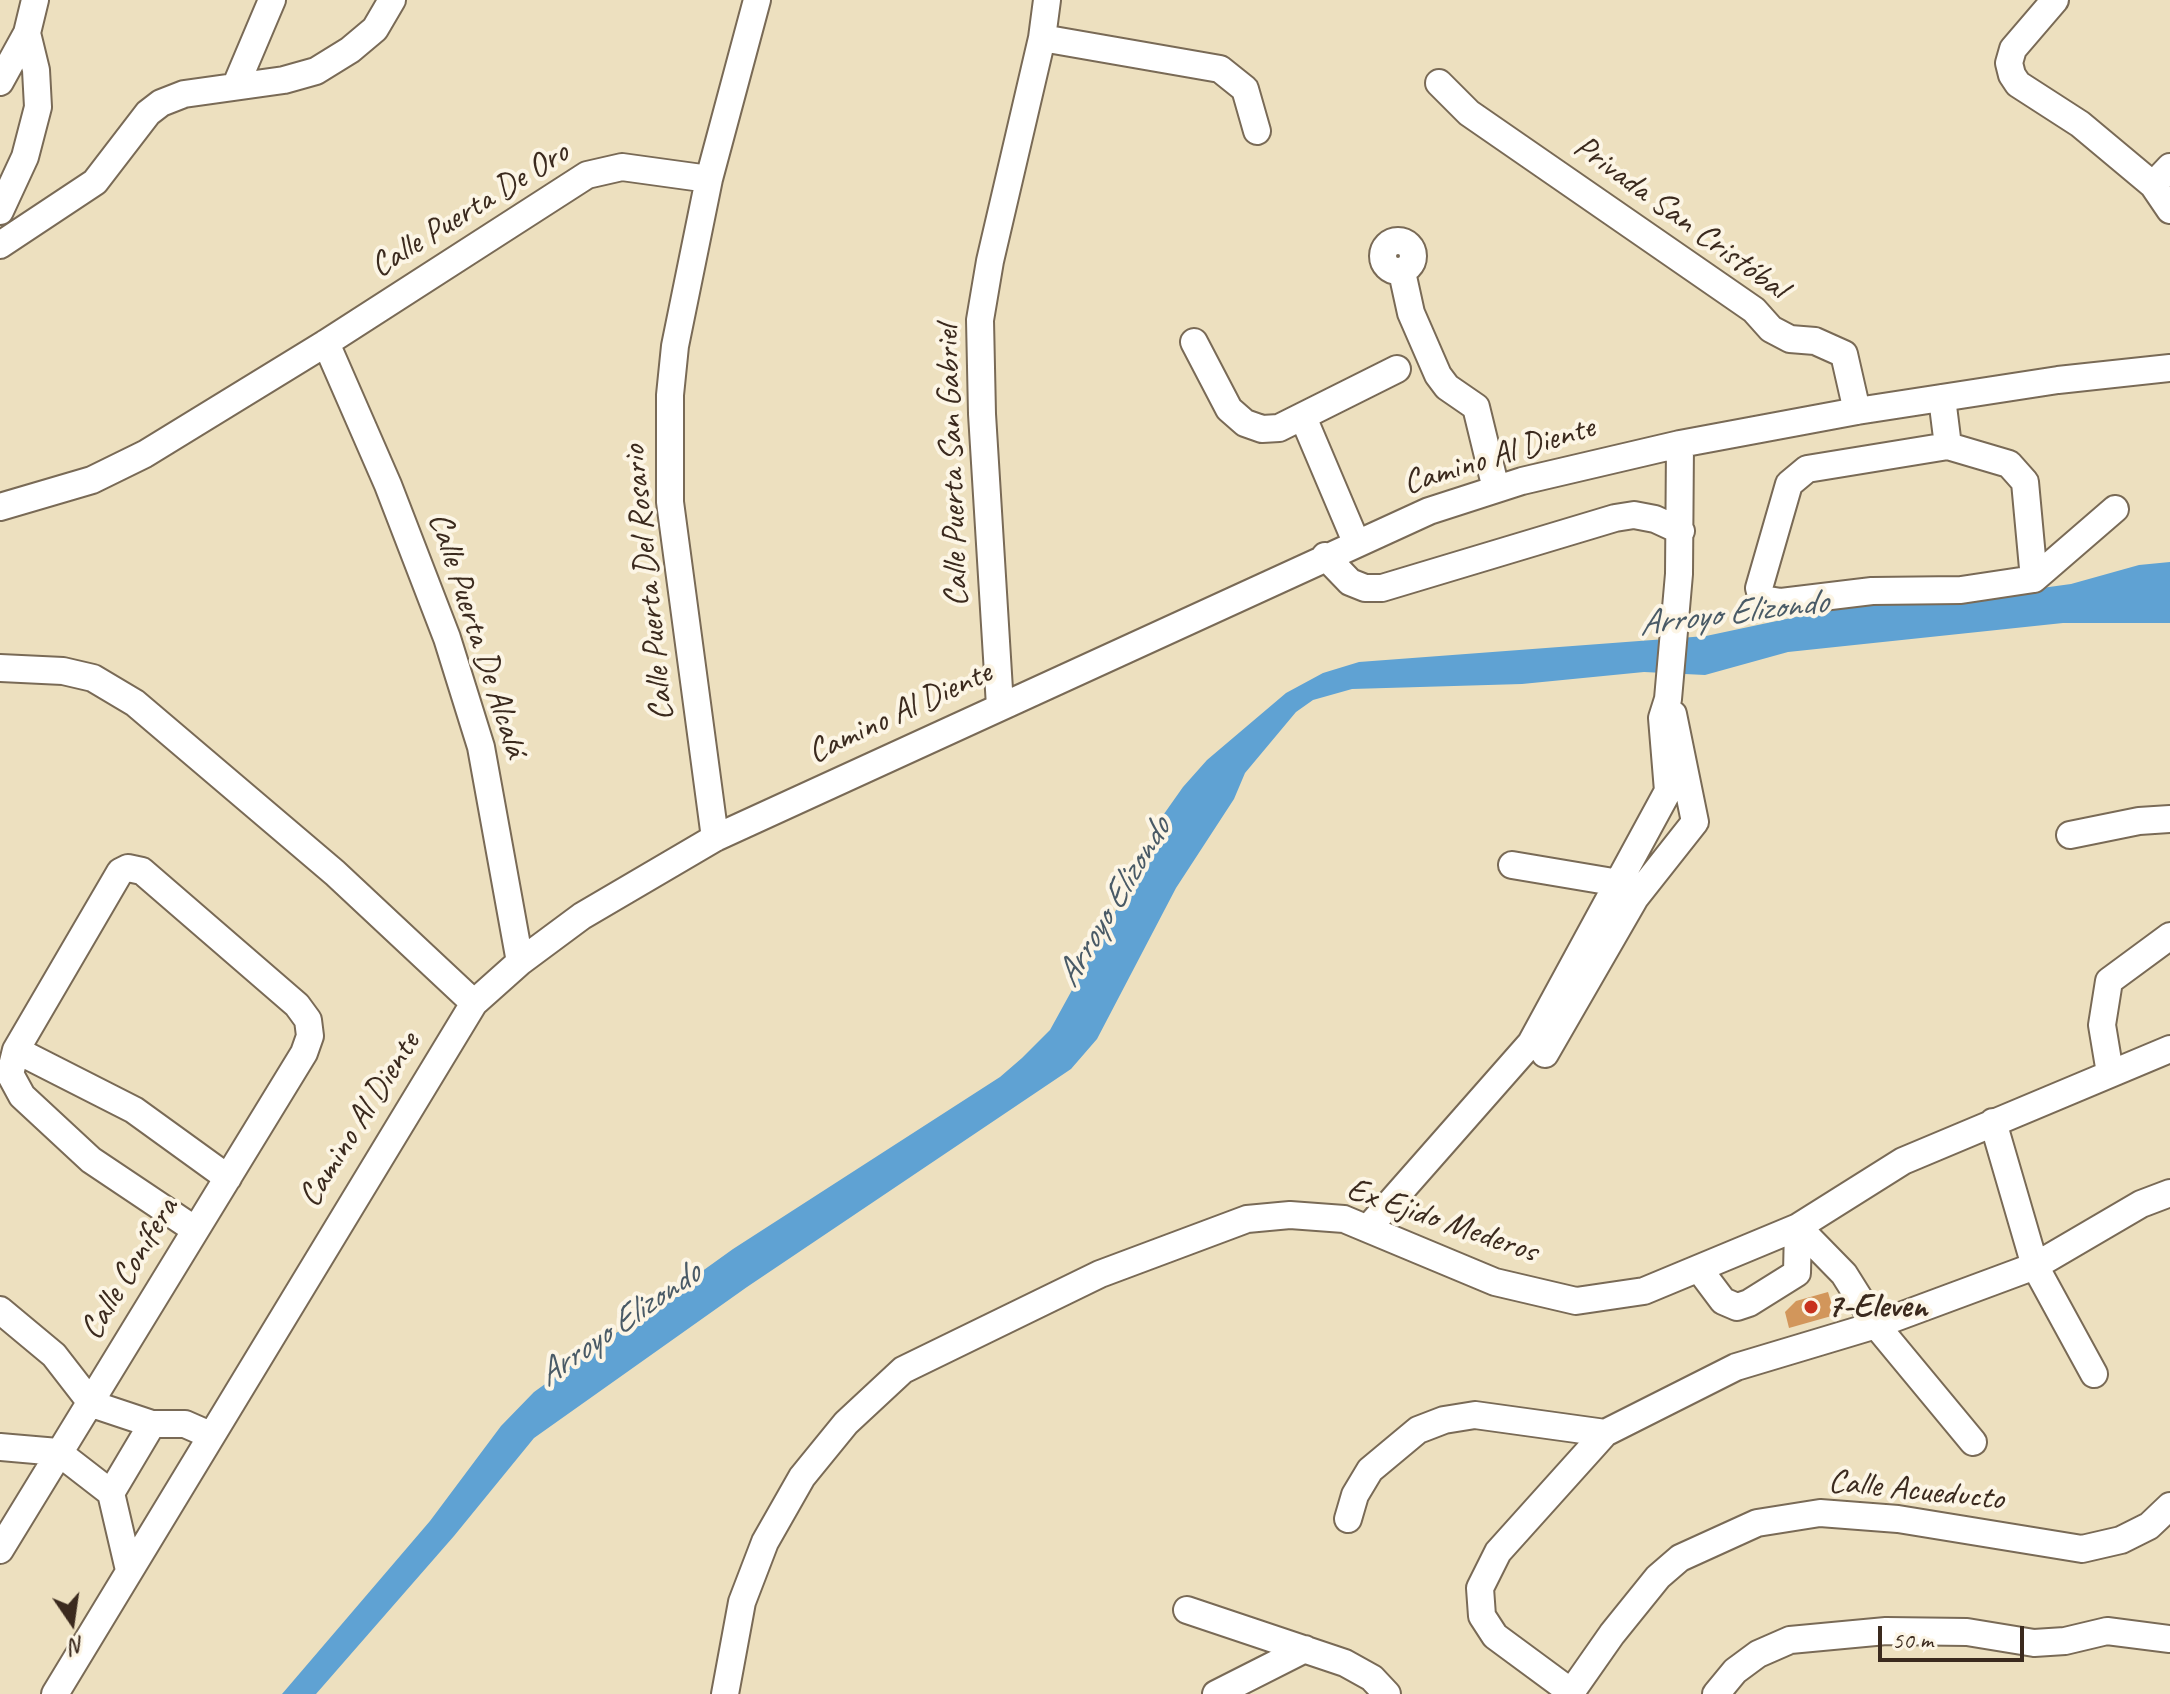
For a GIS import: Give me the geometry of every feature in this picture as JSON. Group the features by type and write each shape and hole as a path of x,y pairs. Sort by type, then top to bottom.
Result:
{"street":[{"path":"0,82 27,33 35,0"},
{"path":"236,85 272,0"},
{"path":"0,245 95,182 148,113 161,103 184,94 284,80 316,71 350,50 375,29 392,0"},
{"name":"Calle Puerta Del Rosario","path":"715,838 670,502 669,442 675,346 709,179 757,0"},
{"name":"Calle Puerta San Gabriel","path":"1000,706 982,414 980,320 1042,38 1047,0"},
{"path":"2055,0 2013,49 2009,63 2018,84 2161,176 2170,210"},
{"path":"0,211 25,157 38,107 36,70 27,33"},
{"path":"1042,38 1220,69 1245,89 1257,131"},
{"name":"Privada San Cristóbal","path":"1439,83 1469,113 1754,310 1771,329 1790,339 1815,341 1844,354 1857,411"},
{"name":"Calle Puerta De Oro","path":"0,507 92,480 145,454 326,343 587,175 622,167 709,179"},
{"path":"1402,272 1411,313 1438,375 1447,387 1476,407 1496,489"},
{"path":"1194,342 1229,409 1245,423 1262,429 1279,428 1397,369"},
{"name":"Calle Puerta De Alcalá","path":"326,343 388,485 447,638 481,747 520,962"},
{"name":"Camino Al Diente","path":"55,1694 474,1003 520,962 582,916 715,838 1429,511 1496,489 1680,444 1857,411 2170,368"},
{"path":"1942,398 1948,446"},
{"path":"1303,417 1356,542"},
{"path":"1627,890 1672,855 1695,822 1680,792 1662,718 1669,692 1677,605 1681,531 1680,444"},
{"path":"2034,579 2025,482 2009,464 1948,446 1807,469 1789,484 1759,588 1762,599 1781,602 1872,591 1961,590 2034,579 2115,509"},
{"path":"1325,556 1350,582 1365,588 1382,588 1615,518 1634,515 1655,519 1681,531"},
{"path":"0,668 63,671 93,678 135,703 335,873 474,1003"},
{"path":"1377,1230 1506,1088 1627,890 1648,832 1680,792"},
{"path":"2070,835 2139,821 2170,819"},
{"path":"1648,832 1672,855"},
{"path":"1512,865 1627,890"},
{"name":"Calle Conífera","path":"0,1550 304,1053 310,1036 308,1020 297,1005 142,871 128,868 120,872 16,1050"},
{"path":"2110,1073 2102,1025 2109,981 2170,936"},
{"name":"Ex Ejido Mederos","path":"725,1694 742,1602 765,1542 811,1466 846,1423 903,1370 1100,1274 1247,1219 1290,1215 1344,1219 1377,1230 1495,1282 1576,1301 1644,1291 1798,1227 1903,1161 2170,1049"},
{"path":"194,1229 91,1160 22,1096 10,1074 16,1050 134,1110 228,1178"},
{"path":"1993,1122 2035,1266 2094,1374"},
{"path":"1570,1693 1495,1636 1482,1616 1480,1588 1498,1552 1605,1433 1736,1367 1876,1325 2035,1266 2141,1204 2170,1193"},
{"path":"1699,1269 1723,1301 1737,1307 1749,1303 1797,1273 1798,1227"},
{"path":"1798,1227 1844,1274 1876,1325 1973,1442"},
{"path":"0,1310 54,1355 92,1404 152,1424 185,1424 210,1435"},
{"path":"1348,1519 1355,1495 1370,1470 1418,1430 1444,1420 1475,1415 1605,1433"},
{"path":"111,1493 152,1424"},
{"path":"0,1447 58,1452 111,1493 129,1570"},
{"name":"Calle Acueducto","path":"1570,1693 1658,1577 1680,1558 1757,1523 1820,1513 1898,1519 2082,1549 2121,1540 2149,1526 2170,1506"},
{"path":"1187,1610 1305,1649 1372,1678 1387,1694"},
{"path":"1716,1694 1735,1671 1758,1654 1790,1640 1886,1631 1967,1632 2034,1643 2065,1641 2107,1631 2170,1639"},
{"path":"1216,1694 1305,1649"}],"water":[{"path":"2170,562 2170,623 2063,623 1788,652 1705,675 1644,672 1522,684 1352,689 1313,700 1296,712 1245,773 1234,799 1176,888 1097,1039 1071,1069 747,1287 534,1438 454,1536 316,1694 282,1694 430,1521 501,1426 534,1392 733,1249 1000,1077 1022,1058 1050,1030 1121,901 1159,821 1183,787 1207,760 1286,693 1323,673 1359,662 1706,636 1838,608 1976,597 2071,584 2139,565"}],"building":[{"name":"7-Eleven","path":"1828,1292 1835,1315 1789,1328 1785,1312 1796,1301"}],"place":[{"name":"7-Eleven","path":"1811,1307"}],"water label":[{"name":"Arroyo Elizondo","path":"1733,614"},
{"name":"Arroyo Elizondo","path":"1114,903"},
{"name":"Arroyo Elizondo","path":"619,1325"}]}
